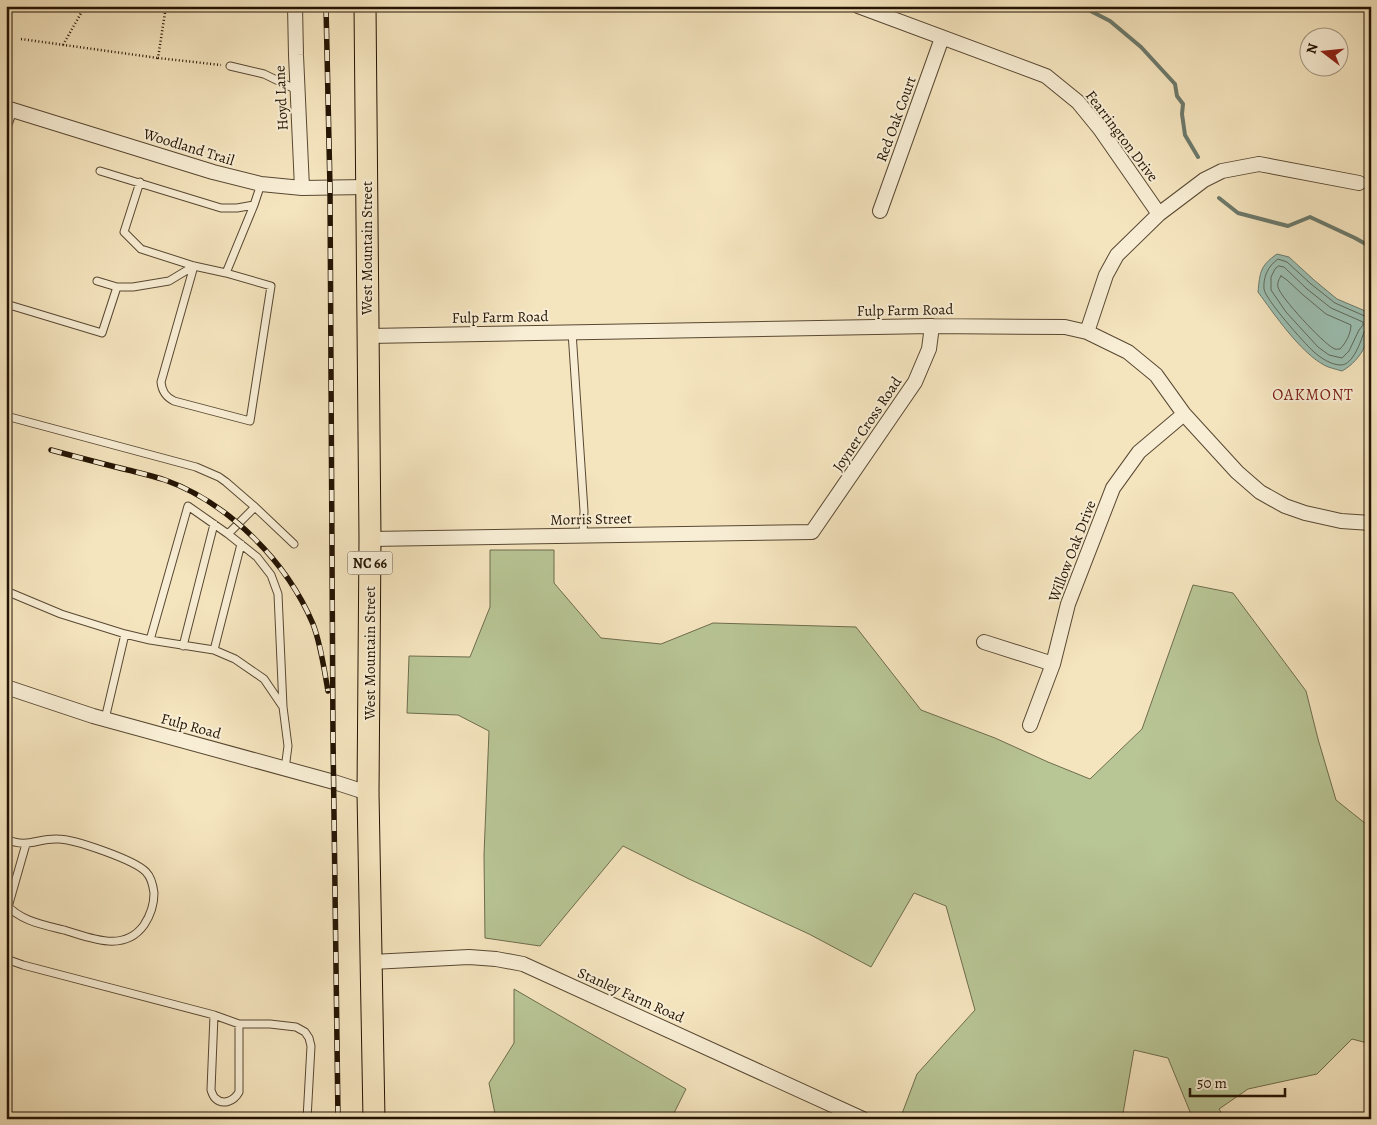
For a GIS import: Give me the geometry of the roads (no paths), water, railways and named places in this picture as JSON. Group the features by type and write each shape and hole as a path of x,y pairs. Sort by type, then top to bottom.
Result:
{"main road":[{"name":"West Mountain Street","path":"365,6 370,539 368,793 374,1119"}],"street":[{"name":"Hoyd Lane","path":"295,6 302,188"},
{"name":"Fearrington Drive","path":"858,6 1046,76 1078,102 1100,129 1159,214"},
{"name":"Red Oak Court","path":"880,211 942,38"},
{"name":"Woodland Trail","path":"10,109 213,172 261,184 302,188 366,187"},
{"path":"1087,332 1106,275 1117,255 1159,214 1204,180 1222,171 1259,164 1360,183"},
{"name":"Fulp Farm Road","path":"368,336 932,326 1065,327 1087,332 1128,352 1156,375 1184,414 1238,472 1260,492 1285,506 1305,513 1341,521 1371,523"},
{"name":"Joyner Cross Road","path":"812,532 915,382 928,349 932,326"},
{"name":"Willow Oak Drive","path":"1030,725 1052,664 1068,604 1113,488 1139,452 1184,414"},
{"name":"Morris Street","path":"370,539 812,532"},
{"path":"984,642 1052,664"},
{"name":"Fulp Road","path":"6,687 105,719 368,793"},
{"name":"Stanley Farm Road","path":"372,962 469,957 523,964 863,1119"}],"lane":[{"path":"230,66 264,74 297,90"},
{"path":"6,131 10,109"},
{"path":"100,171 221,208 237,208 254,204"},
{"path":"140,182 124,232 141,249 194,266 271,286 250,422 174,401 167,398 162,389 161,382 194,266"},
{"path":"226,273 261,184"},
{"path":"97,281 117,286 133,287 169,281 194,266"},
{"path":"6,304 102,333 117,286"},
{"path":"572,332 584,512 583,536"},
{"path":"6,416 196,467 219,477 255,507 294,544"},
{"path":"150,640 188,506 228,534 256,557 271,575 278,594 283,707 288,746 285,769"},
{"path":"228,534 255,507"},
{"path":"183,646 214,524"},
{"path":"214,650 240,544"},
{"path":"6,591 61,614 125,634 183,646 214,650 235,659 264,680 283,707"},
{"path":"105,719 125,634"},
{"path":"6,839 26,844 59,839 100,851 136,865 146,872 152,881 154,893 152,908 139,932 116,942 101,941 26,919 15,913 7,906 26,844"},
{"path":"6,959 214,1015 239,1024 290,1025 301,1029 309,1038 311,1046 307,1119"},
{"path":"214,1015 211,1090 215,1098 221,1101 229,1102 239,1092 239,1024"}],"water":[{"path":"1277,254 1289,257 1337,299 1370,313 1370,330 1365,346 1361,354 1342,371 1324,365 1306,351 1288,332 1258,292 1259,279 1264,266"}],"waterway":[{"path":"1081,6 1110,21 1141,47 1175,84 1177,96 1183,104 1182,114 1185,135 1198,157"},
{"path":"1219,198 1238,213 1288,226 1310,217 1371,247"}],"railway":[{"path":"326,6 330,188 333,738 338,1119"},
{"path":"51,450 165,480 189,490 233,519 272,557 302,601 316,632 328,691"}],"district":[{"name":"OAKMONT","path":"1313,394"}]}
